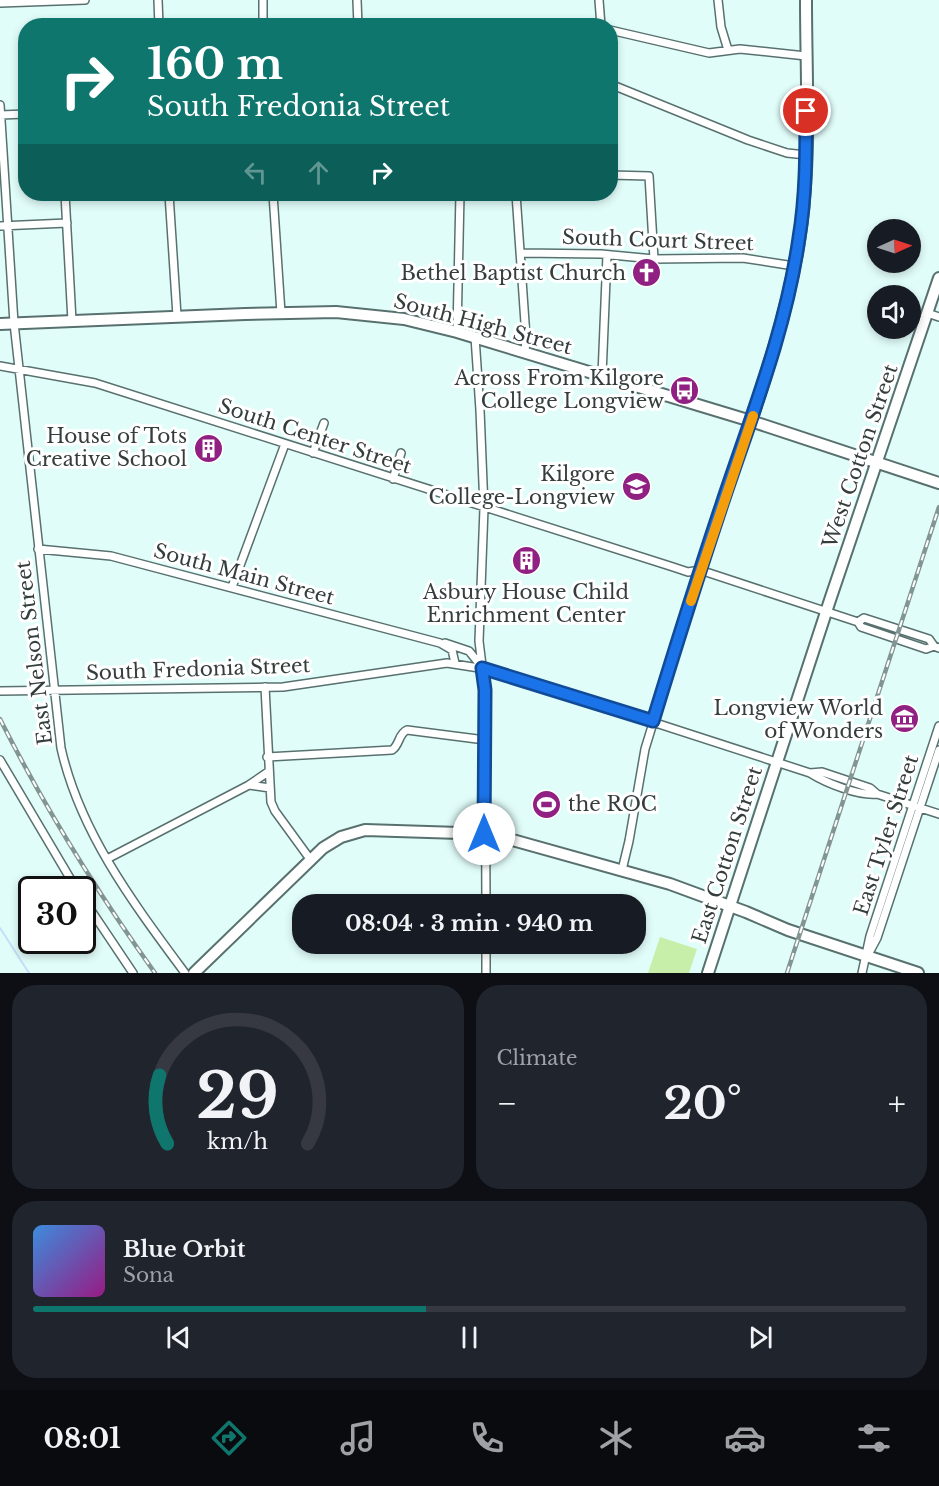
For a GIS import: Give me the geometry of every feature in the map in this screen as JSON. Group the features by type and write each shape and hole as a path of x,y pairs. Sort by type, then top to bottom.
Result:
{"main road":[{"path":"751,421 776,341 794,266 802,217 806,155 806,0"},
{"name":"West Cotton Street","path":"826,612 939,278"},
{"name":"South High Street","path":"0,324 177,316 345,312 413,321 602,375 939,483"},
{"name":"East Cotton Street","path":"708,973 826,612"},
{"path":"194,973 310,859 341,837 357,831 374,830 484,834 622,870 730,906 801,935 918,973"}],"street":[{"path":"0,3 85,0"},
{"path":"158,0 159,18"},
{"path":"262,0 263,18"},
{"path":"357,0 358,18"},
{"path":"599,0 600,18"},
{"path":"718,0 721,27 728,50"},
{"path":"618,32 709,52 744,50 806,56"},
{"path":"618,87 748,140 787,153 806,155"},
{"name":"East Nelson Street","path":"0,105 4,226 61,748 81,813 107,860 185,973"},
{"path":"0,115 18,114"},
{"path":"618,175 648,175 654,259"},
{"path":"65,201 72,321"},
{"path":"169,201 177,316"},
{"path":"273,201 281,313"},
{"path":"457,332 460,201"},
{"path":"517,201 526,337 525,352"},
{"path":"4,226 67,223"},
{"name":"South Court Street","path":"521,253 607,255 654,259 744,258 794,266"},
{"path":"602,375 607,255"},
{"path":"927,313 939,317"},
{"path":"475,337 484,508 479,641 484,685 486,894"},
{"name":"South Center Street","path":"0,366 95,383 688,572 700,570 858,622 861,627 926,649 937,647"},
{"path":"622,870 642,760 653,721 700,570 751,421"},
{"path":"313,453 324,423"},
{"path":"232,587 285,444"},
{"path":"393,479 401,453"},
{"name":"South Main Street","path":"38,549 111,556 440,643 449,643 466,649 482,668"},
{"name":"South Center Street","path":"858,622 864,618 929,639 937,647"},
{"path":"440,643 452,650 455,663"},
{"name":"South Fredonia Street","path":"0,691 298,686 455,663 482,668 810,773 822,772 847,784 870,788 877,794 939,814"},
{"path":"265,687 267,758 273,808 310,859"},
{"name":"East Tyler Street","path":"862,973 867,956 877,938 939,726"},
{"path":"267,758 392,750 397,746 402,733 407,730 485,740"},
{"name":"East Tyler Street","path":"916,807 939,750"},
{"path":"0,760 69,876"},
{"path":"107,860 249,785 268,772"},
{"path":"249,785 270,789"},
{"path":"96,918 133,973"},
{"path":"486,954 486,973"}],"green space":[{"path":"660,937 697,949 689,973 648,973"}],"waterway":[{"path":"0,928 29,973"}],"railway":[{"path":"787,973 939,507"},
{"path":"0,719 73,849 155,973"}],"slow traffic":[{"path":"691,601 753,416"}],"place":[{"name":"Bethel Baptist Church","path":"647,273"},
{"name":"Across From Kilgore College Longview","path":"685,390"},
{"name":"House of Tots Creative School","path":"208,448"},
{"name":"Kilgore College-Longview","path":"636,486"},
{"name":"Asbury House Child Enrichment Center","path":"526,561"},
{"name":"Longview World of Wonders","path":"904,719"},
{"name":"the ROC","path":"547,804"}],"route":[{"path":"484,834 485,690 482,668 653,721 783,316 801,225 806,155 806,111"}]}
